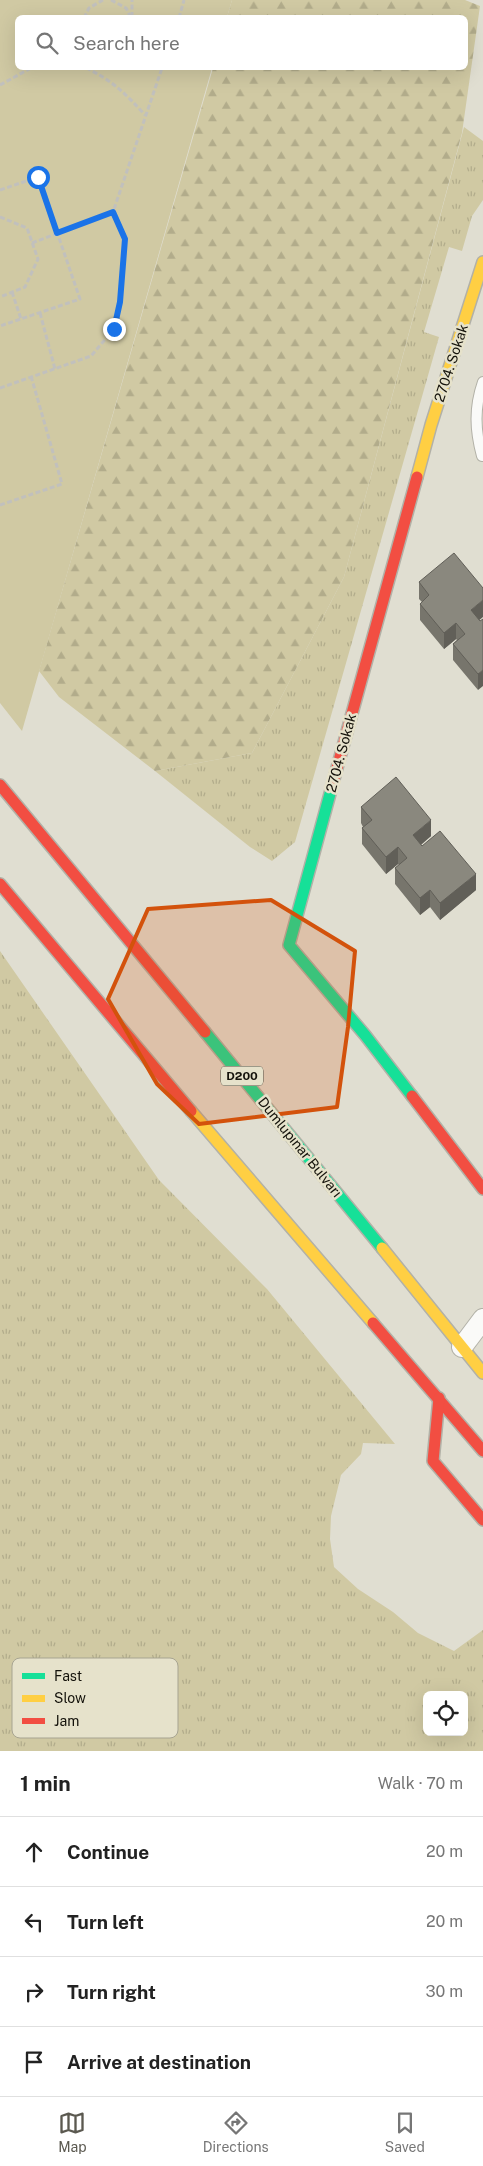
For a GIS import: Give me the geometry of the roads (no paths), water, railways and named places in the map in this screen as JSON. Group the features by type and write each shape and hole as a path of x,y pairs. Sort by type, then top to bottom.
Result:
{"main road":[{"name":"2704. Sokak","path":"483,262 478,297 431,425 289,945 365,1035 483,1189"},
{"name":"Dumlupınar Bulvarı","path":"0,785 246,1081 482,1371"},
{"path":"0,884 212,1136 483,1451"},
{"path":"439,1398 433,1460 483,1520"}],"street":[{"path":"462,1347 483,1319"}],"lane":[{"path":"482,456 477,434 476,412 477,398 483,382"}]}
